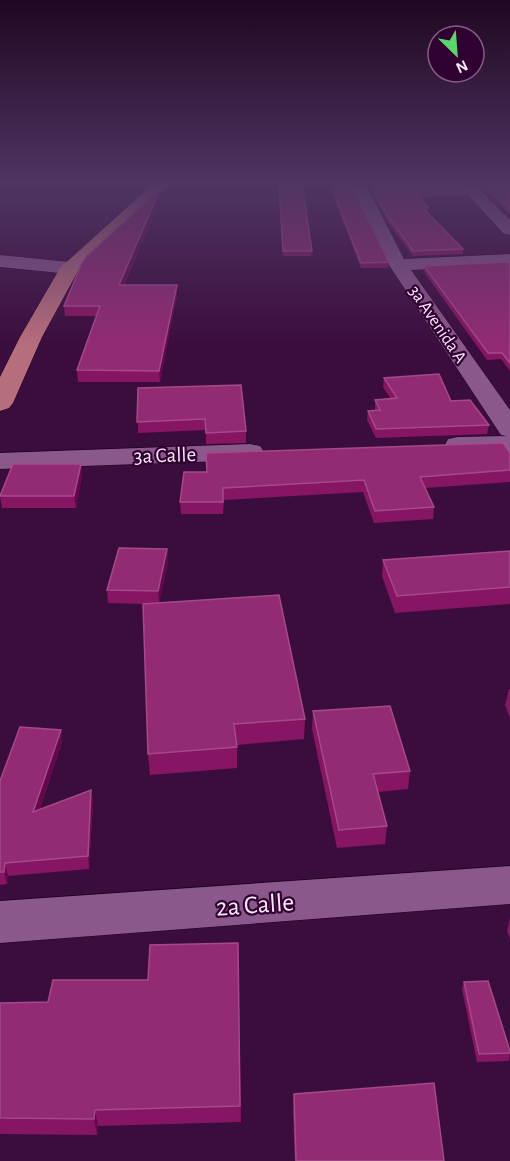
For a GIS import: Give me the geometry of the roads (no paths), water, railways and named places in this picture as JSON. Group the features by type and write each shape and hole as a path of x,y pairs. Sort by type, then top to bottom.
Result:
{"main road":[{"path":"0,403 20,328 61,267 91,237"},
{"path":"20,328 45,315 61,267 98,237"}],"street":[{"name":"3a Avenida A","path":"384,237 398,265 510,429"},
{"path":"398,265 510,260"},
{"path":"0,261 61,267"},
{"path":"438,446 510,444"},
{"name":"3a Calle","path":"0,461 271,452"},
{"name":"2a Calle","path":"0,922 510,885"}]}
